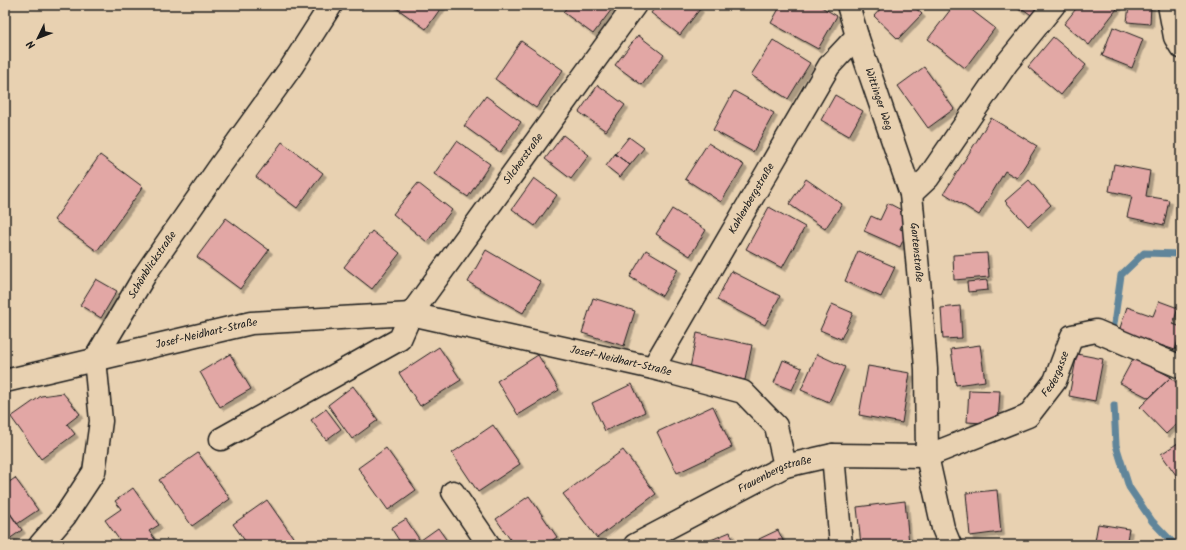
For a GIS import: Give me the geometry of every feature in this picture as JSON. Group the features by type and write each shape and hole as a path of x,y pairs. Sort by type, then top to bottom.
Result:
{"street":[{"name":"Schönblickstraße","path":"95,359 146,273 292,66 331,5"},
{"name":"Silcherstraße","path":"411,314 635,5"},
{"name":"Wittinger Weg","path":"848,5 911,194"},
{"path":"911,194 928,178 1007,63 1054,5"},
{"path":"1170,5 1175,38 1181,48"},
{"name":"Kahlenbergstraße","path":"653,368 829,66 858,36"},
{"name":"Gartenstraße","path":"911,194 926,369 927,456 943,528 950,545"},
{"name":"Josef-Neidhart-Straße","path":"5,380 250,323 411,314 653,368 742,392 776,426 785,466"},
{"path":"220,439 400,339 411,314"},
{"name":"Federgasse","path":"927,456 1028,416 1055,381 1072,336 1096,331 1181,367"},
{"path":"40,545 65,516 94,472 101,420 95,359"},
{"path":"833,455 841,545"},
{"name":"Frauenbergstraße","path":"635,545 785,466 833,455 927,456"},
{"path":"453,492 489,545"}],"building":[{"path":"392,5 443,5 426,29"},
{"path":"569,5 615,5 593,34 563,12"},
{"path":"657,5 695,5 700,9 680,35 651,13"},
{"path":"781,5 818,5 837,16 818,49 771,23"},
{"path":"884,5 912,5 922,14 898,39 874,16"},
{"path":"954,5 965,5 995,28 965,68 928,39"},
{"path":"1014,5 1044,5 1034,17 1023,9 1021,11"},
{"path":"1079,5 1120,5 1089,45 1064,24"},
{"path":"1129,5 1151,5 1150,24 1127,22"},
{"path":"1113,27 1143,39 1132,68 1102,56"},
{"path":"638,35 664,55 642,85 615,65"},
{"path":"1053,37 1086,65 1061,95 1028,67"},
{"path":"773,40 810,63 788,99 751,75"},
{"path":"521,41 563,70 536,108 495,79"},
{"path":"924,67 954,109 928,128 898,86"},
{"path":"598,85 625,105 606,131 579,112"},
{"path":"734,91 774,113 753,152 713,130"},
{"path":"835,95 863,111 849,136 821,120"},
{"path":"486,96 521,122 500,152 464,126"},
{"path":"991,118 1037,146 1017,178 1005,171 979,215 944,193"},
{"path":"563,135 589,155 571,179 545,159"},
{"path":"629,137 644,148 630,165 615,154"},
{"path":"457,141 490,164 468,197 434,174"},
{"path":"282,142 323,173 297,208 256,177"},
{"path":"708,143 744,165 721,202 685,179"},
{"path":"615,154 630,165 620,177 606,166"},
{"path":"100,155 143,187 97,251 54,220"},
{"path":"1114,164 1150,171 1146,196 1169,200 1164,225 1127,217 1132,196 1109,191"},
{"path":"534,178 557,195 535,226 512,209"},
{"path":"806,179 842,204 825,229 789,204"},
{"path":"1029,180 1051,205 1028,226 1005,201"},
{"path":"418,183 452,210 427,242 393,214"},
{"path":"888,203 907,213 900,229 907,232 900,247 864,231 871,216 880,220"},
{"path":"769,207 805,227 782,268 746,249"},
{"path":"672,209 706,230 690,256 656,234"},
{"path":"226,218 269,250 240,289 197,257"},
{"path":"372,231 400,253 372,289 344,267"},
{"path":"486,250 541,282 523,313 468,282"},
{"path":"646,250 678,269 662,296 630,277"},
{"path":"858,251 895,267 881,297 845,281"},
{"path":"987,253 989,277 954,280 953,255"},
{"path":"731,271 780,296 765,325 717,300"},
{"path":"96,279 117,291 101,318 80,305"},
{"path":"987,280 988,290 968,292 967,282"},
{"path":"593,298 635,311 624,346 582,333"},
{"path":"1159,301 1178,308 1173,324 1181,327 1181,331 1175,350 1119,331 1127,307 1153,316"},
{"path":"832,304 853,313 841,339 820,330"},
{"path":"960,306 962,338 943,339 941,308"},
{"path":"697,333 752,345 745,380 690,368"},
{"path":"980,345 985,381 956,385 951,349"},
{"path":"439,347 461,380 420,406 399,373"},
{"path":"230,354 251,389 220,407 200,372"},
{"path":"817,354 845,367 829,402 801,390"},
{"path":"1077,354 1103,359 1095,401 1069,396"},
{"path":"538,355 559,390 518,415 497,381"},
{"path":"1134,357 1171,377 1149,398 1120,383"},
{"path":"783,360 802,368 792,390 774,383"},
{"path":"868,366 910,373 902,423 859,415"},
{"path":"1171,377 1181,388 1181,420 1166,434 1140,407"},
{"path":"632,384 645,412 605,431 592,403"},
{"path":"353,386 378,420 352,439 328,405"},
{"path":"969,390 1000,391 998,424 967,422"},
{"path":"63,393 80,414 67,424 75,434 41,459 11,417 41,396"},
{"path":"713,406 732,447 677,473 657,432"},
{"path":"326,409 341,429 326,440 311,420"},
{"path":"493,425 520,464 478,492 452,453"},
{"path":"1181,441 1181,482 1161,454"},
{"path":"386,448 416,490 388,510 358,468"},
{"path":"623,450 656,494 597,538 563,494"},
{"path":"198,453 230,499 192,526 159,480"},
{"path":"15,478 38,510 17,524 5,506 5,485"},
{"path":"133,488 159,525 149,531 159,545 123,545 105,520 121,509 115,501"},
{"path":"997,490 1001,532 970,536 966,493"},
{"path":"529,496 557,537 546,545 514,545 496,519"},
{"path":"267,500 297,543 294,545 248,545 233,524"},
{"path":"905,501 909,544 861,545 857,507"},
{"path":"5,506 22,530 5,542"},
{"path":"406,519 419,539 410,545 402,545 391,528"},
{"path":"1098,524 1129,529 1126,545 1095,541"},
{"path":"438,528 450,545 414,545"},
{"path":"778,530 785,545 761,545 759,539"},
{"path":"730,532 735,545 699,545"}],"waterway":[{"path":"1113,331 1121,275 1144,253 1181,254"},
{"path":"1114,405 1116,445 1129,487 1152,521 1175,545"}]}
